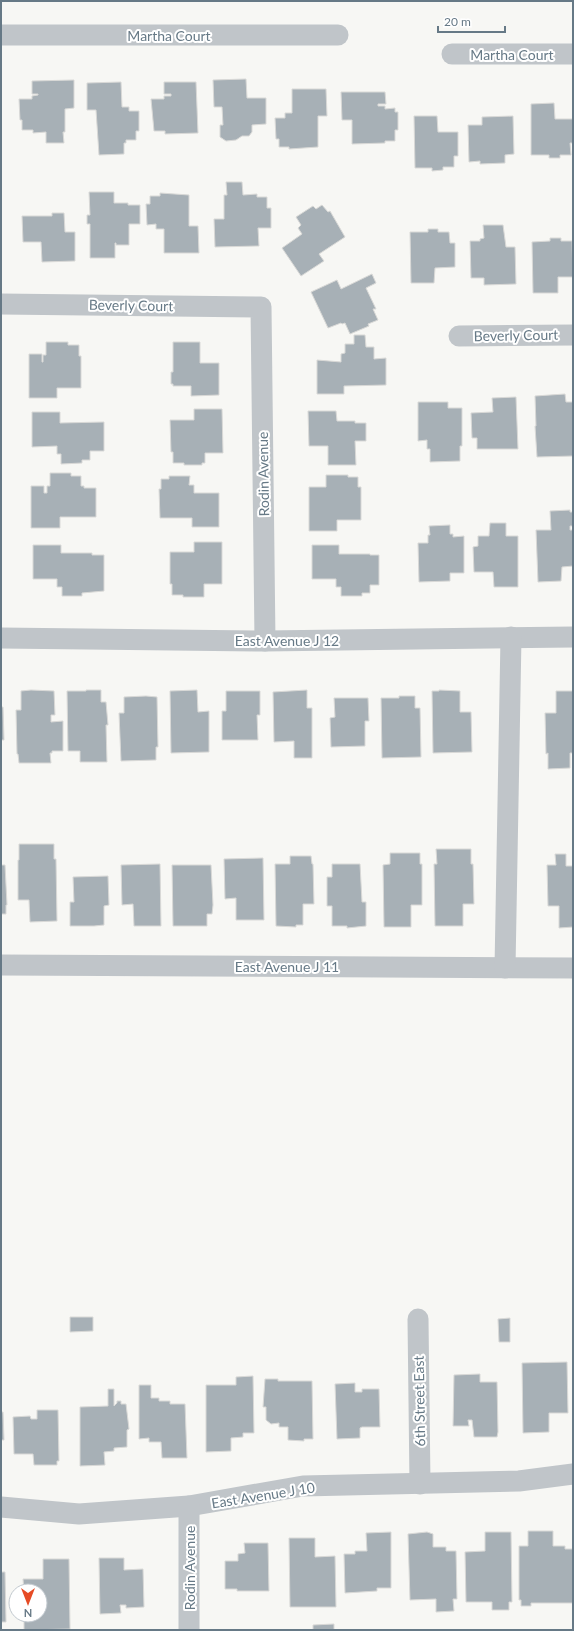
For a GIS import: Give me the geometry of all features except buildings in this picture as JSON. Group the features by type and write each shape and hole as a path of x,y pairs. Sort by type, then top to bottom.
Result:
{"street":[{"name":"Martha Court","path":"1,36 338,36"},
{"name":"Martha Court","path":"452,54 573,54"},
{"name":"Beverly Court","path":"1,304 261,306"},
{"name":"Rodin Avenue","path":"261,306 265,641"},
{"name":"Beverly Court","path":"459,336 573,335"},
{"path":"505,968 511,637"},
{"name":"East Avenue J 12","path":"1,638 265,641 573,637"},
{"name":"East Avenue J 11","path":"1,965 573,968"},
{"name":"6th Street East","path":"418,1319 420,1484"},
{"name":"East Avenue J 10","path":"1,1507 79,1514 190,1506 303,1486 519,1481 573,1474"},
{"name":"Rodin Avenue","path":"188,1630 190,1506"}]}
